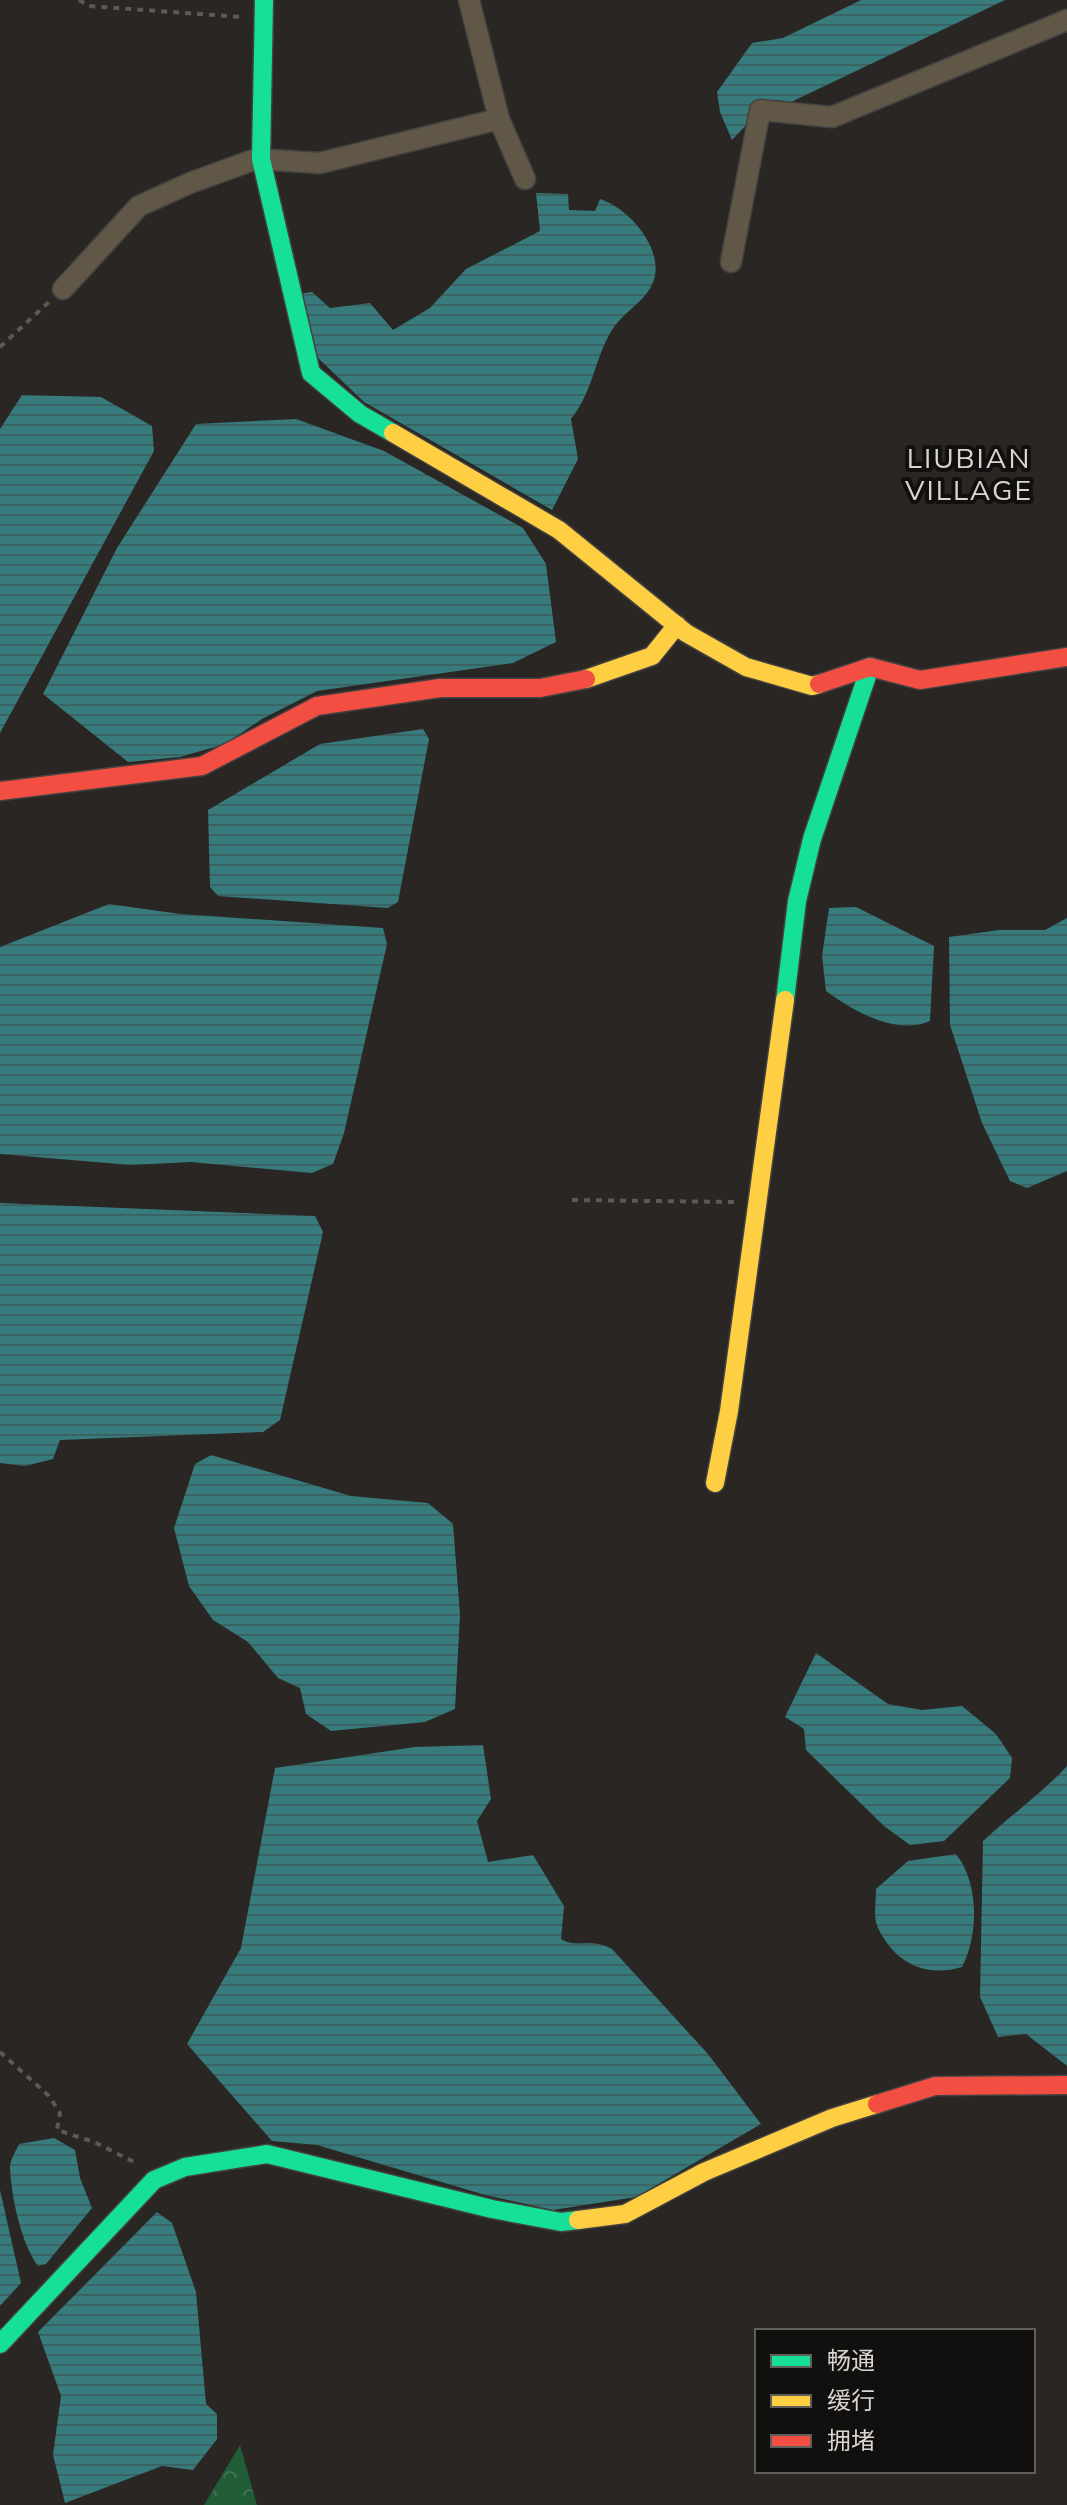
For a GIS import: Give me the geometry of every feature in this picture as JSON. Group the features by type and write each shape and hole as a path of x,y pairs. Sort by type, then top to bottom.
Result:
{"street":[{"path":"469,0 499,119 525,179"},
{"path":"264,10 261,159 311,373 360,414 559,530 677,625 746,667 812,686 870,667 920,680 1067,657"},
{"path":"731,262 760,110 832,117 1067,20"},
{"path":"63,289 139,206 190,183 261,159 320,163 499,119"},
{"path":"0,791 202,766 317,706 440,688 540,688 601,676 652,656 677,625"},
{"path":"715,1483 758,1202 797,901 812,839 870,667"},
{"path":"0,2344 154,2180 185,2167 267,2154 492,2209 561,2222 625,2214 704,2172 818,2124 935,2086 1067,2085"}],"path":[{"path":"79,0 89,6 264,10"},
{"path":"0,347 63,289"},
{"path":"572,1200 758,1202"},
{"path":"0,2052 49,2096 60,2113 57,2130 137,2163 154,2180"}],"green space":[{"path":"240,2445 257,2505 204,2505"}],"water":[{"path":"861,0 1005,0 791,102 777,100 754,106 749,122 732,140 720,112 717,92 752,43 783,38"},
{"path":"536,193 568,194 569,210 595,211 600,199 612,204 624,212 644,235 655,263 655,277 649,290 612,330 585,397 571,419 578,459 552,510 364,402 318,358 298,294 312,292 330,308 370,303 393,330 430,308 466,269 540,231"},
{"path":"22,395 101,397 152,426 154,451 0,733 0,429"},
{"path":"296,419 384,451 523,528 546,564 556,642 513,663 317,691 262,719 225,744 180,757 128,762 43,694 117,548 196,424"},
{"path":"423,729 429,739 398,902 388,908 218,896 210,887 208,810 320,744"},
{"path":"109,904 180,914 383,928 387,944 344,1133 333,1164 312,1173 191,1162 131,1165 0,1154 0,947"},
{"path":"856,907 934,946 930,1021 904,1025 876,1019 826,991 822,956 829,908"},
{"path":"1067,918 1067,1171 1027,1188 1010,1181 982,1123 950,1025 949,937 999,930 1045,930"},
{"path":"0,1203 315,1216 323,1232 280,1420 263,1432 60,1440 53,1459 25,1466 0,1463"},
{"path":"211,1455 351,1496 428,1503 453,1524 460,1615 455,1709 425,1722 331,1731 306,1714 300,1688 278,1678 248,1642 213,1620 189,1586 174,1528 195,1464"},
{"path":"816,1653 888,1704 922,1710 962,1706 996,1734 1012,1758 1010,1778 944,1841 910,1845 884,1826 806,1750 804,1729 785,1717"},
{"path":"483,1745 491,1799 477,1821 488,1862 533,1855 564,1906 561,1939 612,1949 708,2054 761,2124 636,2197 553,2210 485,2195 317,2145 272,2141 187,2044 241,1948 275,1768 415,1747"},
{"path":"1067,1766 1067,2066 1026,2034 998,2037 980,1997 983,1841"},
{"path":"956,1854 969,1879 974,1909 968,1954 962,1967 948,1970 912,1965 893,1950 878,1928 876,1889 908,1861"},
{"path":"54,2138 75,2150 80,2178 92,2208 46,2264 38,2266 18,2219 10,2164 19,2144"},
{"path":"0,2190 21,2283 0,2306"},
{"path":"157,2212 172,2223 196,2292 206,2404 217,2414 217,2439 193,2470 162,2466 65,2503 53,2455 61,2396 38,2332"}],"traffic: fast":[{"path":"264,0 261,159 311,373 360,414 393,433"},
{"path":"785,1000 797,901 812,839 870,667"},
{"path":"0,2344 154,2180 185,2167 267,2154 492,2209 561,2222 578,2220"}],"traffic: slow":[{"path":"393,433 559,530 686,633 746,667 812,686 819,684"},
{"path":"586,679 652,656 677,625"},
{"path":"715,1483 729,1411 785,1000"},
{"path":"578,2220 625,2214 704,2172 832,2118 877,2104"}],"traffic: jam":[{"path":"819,684 870,667 920,680 1067,657"},
{"path":"0,791 202,766 317,706 440,688 540,688 586,679"},
{"path":"877,2104 935,2086 1067,2085"}],"district":[{"name":"LIUBIAN VILLAGE","path":"969,473"}]}
